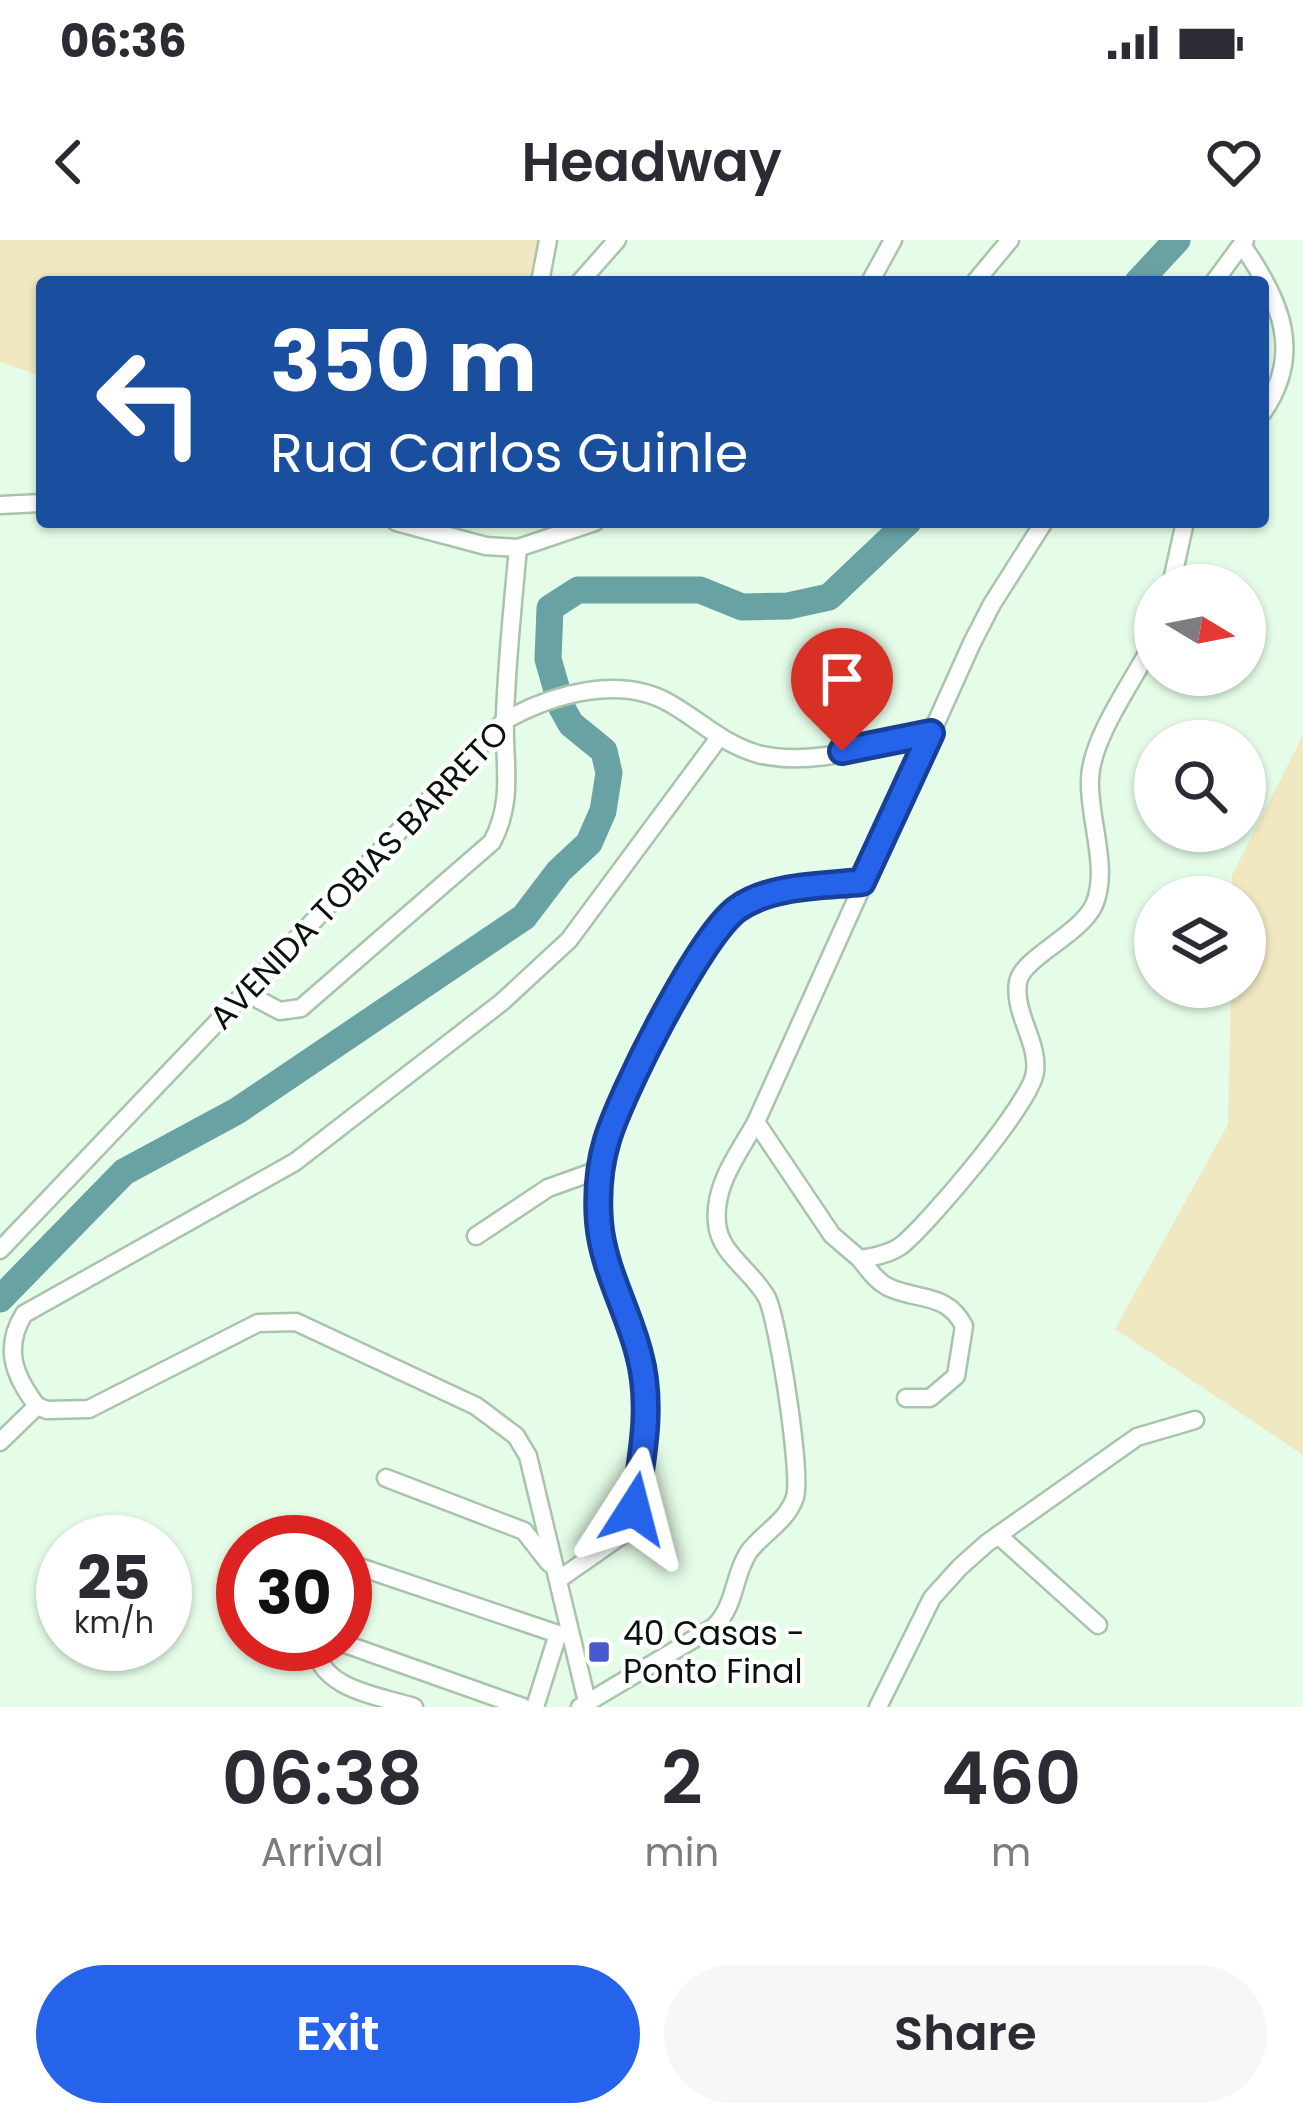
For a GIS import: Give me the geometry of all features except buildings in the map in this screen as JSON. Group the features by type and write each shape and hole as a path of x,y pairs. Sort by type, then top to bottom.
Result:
{"street":[{"path":"542,276 548,240"},
{"path":"585,276 616,240"},
{"path":"873,276 893,240"},
{"path":"980,276 1010,240"},
{"path":"1218,276 1244,242 1267,276"},
{"path":"1269,279 1295,317 1298,352 1290,383 1269,406"},
{"path":"0,506 36,503"},
{"path":"418,528 486,546 518,548 577,528"},
{"path":"584,1701 714,1627 730,1607 746,1556 782,1519 796,1493 794,1440 768,1300 723,1244 716,1227 718,1194 756,1122 992,604 1040,528"},
{"path":"1176,564 1184,528"},
{"path":"246,993 280,1010 302,1008 492,842 508,793 504,721 518,548"},
{"path":"860,1259 900,1247 1001,1129 1032,1083 1035,1059 1018,982 1024,969 1077,928 1094,906 1100,880 1089,774 1134,679"},
{"name":"AVENIDA TOBIAS BARRETO","path":"0,1250 504,721 545,700 619,689 640,691 673,705 718,740 758,754 810,759 931,733"},
{"path":"584,1701 528,1456 516,1436 476,1406 296,1322 258,1323 89,1409 38,1406 22,1386 11,1349 25,1314 295,1162 502,1002 569,940 718,740"},
{"path":"558,1577 628,1531 643,1450 644,1376 606,1260 599,1215 601,1169 620,1105 650,1043 729,916 767,895 862,882"},
{"path":"756,1122 832,1235 887,1286 947,1304 964,1326 956,1376 930,1398 906,1398"},
{"path":"476,1236 548,1188 601,1169"},
{"path":"0,1442 38,1406"},
{"path":"878,1707 945,1581 998,1535 1136,1437 1195,1420"},
{"path":"386,1478 524,1531 558,1577"},
{"path":"998,1535 1098,1625"},
{"path":"372,1571 558,1634 536,1707"},
{"path":"372,1654 523,1707"},
{"path":"326,1671 336,1682 415,1707"},
{"path":"549,1674 584,1701"}],"shaded area":[{"path":"0,240 545,240 539,276 36,276 36,374 0,362"},
{"path":"1303,735 1303,1455 1115,1329 1228,1124 1231,1008 1266,1008 1266,876 1232,875 1244,852 1266,852 1266,808"}],"waterway":[{"path":"1144,276 1177,240"},
{"path":"0,1299 124,1172 237,1111 524,917 559,871 589,843 603,811 609,773 604,751 571,724 562,708 548,659 550,608 578,590 700,590 742,607 788,606 829,597 902,528"}],"place":[{"name":"40 Casas - Ponto Final","path":"599,1652"}],"route":[{"path":"634,1509 646,1396 639,1352 606,1260 600,1229 598,1200 606,1142 650,1043 713,935 740,907 767,895 862,882 931,733 842,751"}]}
